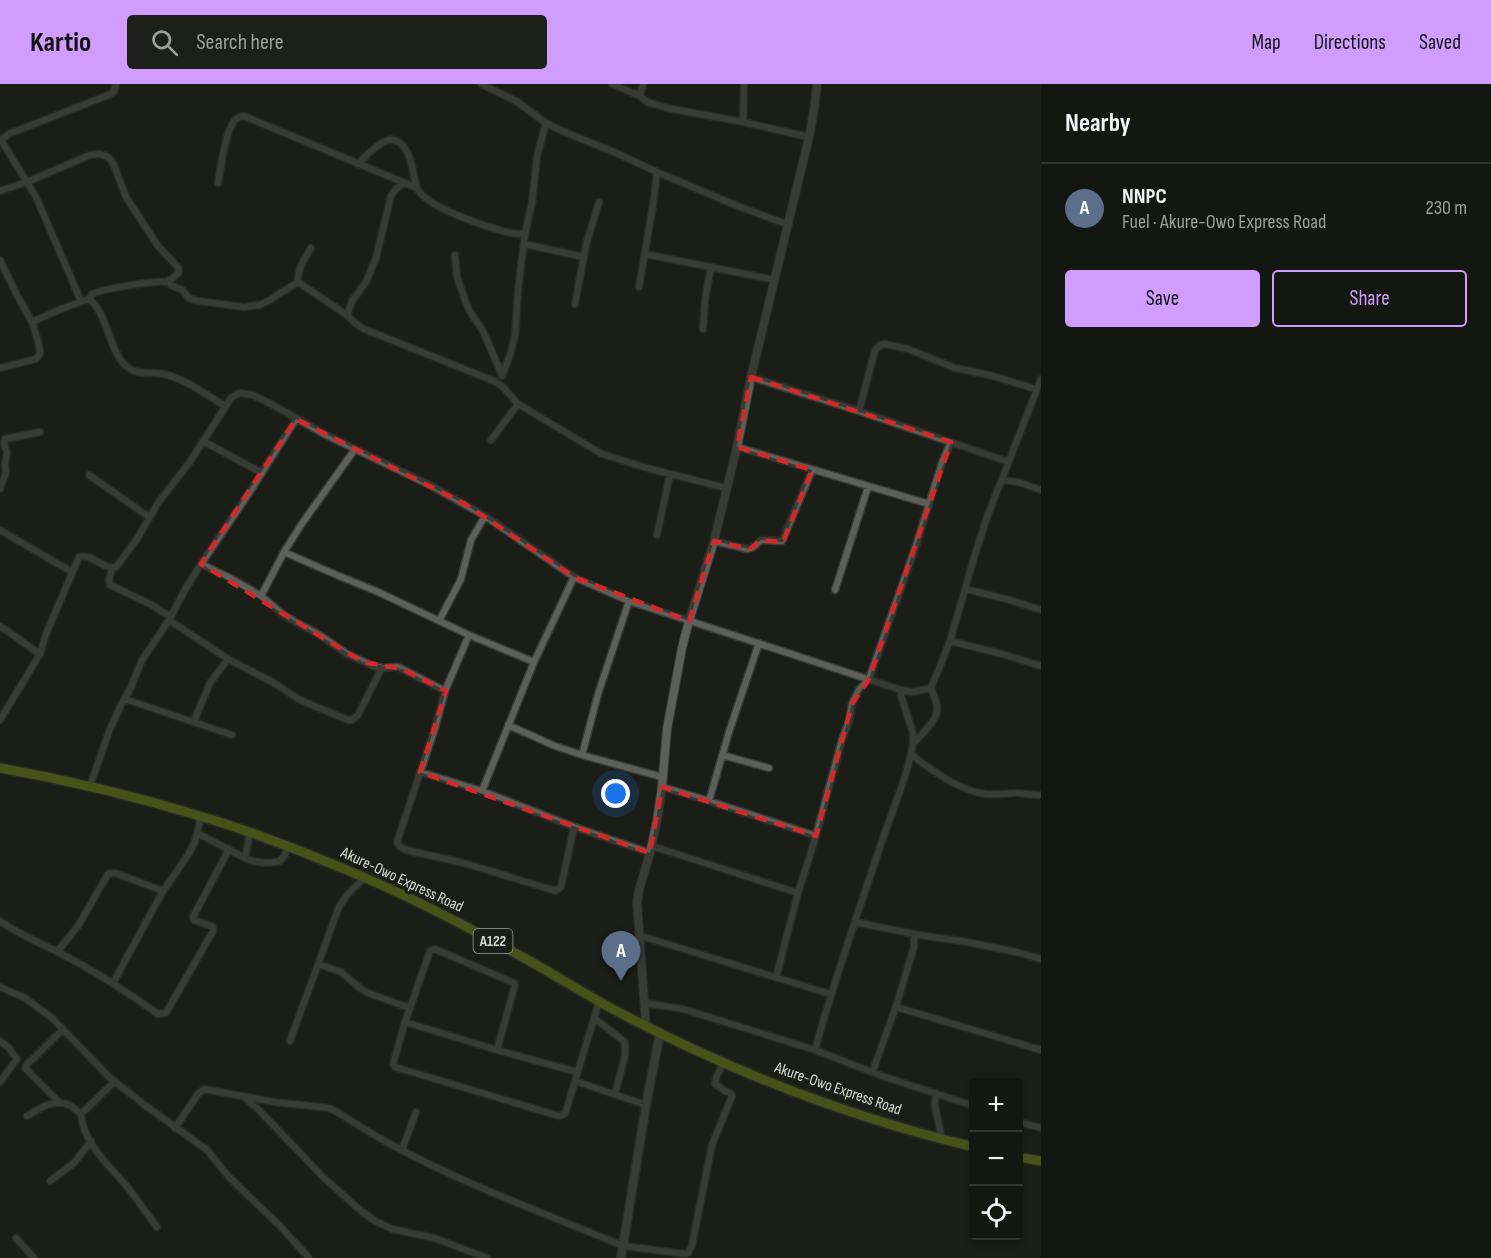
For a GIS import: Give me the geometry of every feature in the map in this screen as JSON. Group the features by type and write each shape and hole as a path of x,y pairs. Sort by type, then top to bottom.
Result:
{"highway":[{"name":"Akure-Owo Express Road","path":"0,768 90,786 201,816 331,863 415,901 481,935 599,1002 723,1063 820,1101 888,1124 969,1146"},
{"path":"1023,1158 1041,1161"}],"main road":[{"path":"621,1258 660,1033"}],"street":[{"path":"81,301 36,197 1,141 10,133 111,94 116,84"},
{"path":"481,84 516,101 562,132 740,207 789,225"},
{"path":"612,84 640,96 647,102 667,108 809,137"},
{"path":"640,96 643,84"},
{"path":"743,122 744,84"},
{"path":"646,1026 637,902 651,849 662,787 667,729 674,686 689,621 714,541 737,447 751,377 809,137 817,84"},
{"path":"218,183 232,126 235,121 244,116 417,189 430,202 451,212 512,233 525,233"},
{"path":"502,376 515,336 525,233 532,203 537,156 546,123"},
{"path":"357,164 386,140 394,140 402,145 411,159 417,189"},
{"path":"0,191 90,155 106,156 114,165 131,205 159,246 178,267 179,272 166,282 150,282 100,291 92,294 89,299 32,322"},
{"path":"639,287 657,172"},
{"path":"347,315 352,301 366,282 376,258 391,196 403,183"},
{"path":"575,304 584,257 599,202"},
{"path":"524,244 584,257"},
{"path":"311,248 297,274 298,282 364,329 502,386 518,404 602,454 726,488"},
{"path":"645,254 775,280"},
{"path":"455,255 457,277 466,303 490,344 501,369 502,386"},
{"path":"0,261 32,322 40,354 39,357 20,364 0,368"},
{"path":"702,329 711,267"},
{"path":"171,285 196,301 244,307 268,301 298,282"},
{"path":"89,299 100,313 120,359 131,371 142,374 168,375 225,406"},
{"path":"859,411 875,350 885,344 955,368 1036,389"},
{"path":"751,377 1009,462"},
{"path":"913,744 931,725 937,713 931,688 950,641 983,529 1041,379"},
{"path":"112,568 116,567 138,539 158,503 189,462 225,406 235,395 246,393 432,486 485,516 574,578 629,601 901,690 912,692 931,688"},
{"path":"491,440 518,404"},
{"path":"90,786 110,729 144,656 170,619 201,564 248,496 296,419"},
{"path":"0,489 6,473 5,439 40,432"},
{"path":"203,441 262,473"},
{"path":"776,978 798,893 849,722 852,704 859,690 869,679 951,442"},
{"path":"737,447 929,504"},
{"path":"261,596 301,525 355,449"},
{"path":"714,541 748,549 761,540 783,542 813,470"},
{"path":"657,535 670,474"},
{"path":"89,475 149,517"},
{"path":"1002,480 1018,482 1041,490"},
{"path":"835,590 868,487"},
{"path":"439,621 461,579 471,540 485,516"},
{"path":"0,530 72,572"},
{"path":"284,552 534,662"},
{"path":"0,720 40,654 46,634 79,557 87,556 112,568"},
{"path":"201,564 261,596 285,616 363,662 382,668 402,669 445,691"},
{"path":"112,568 110,585 150,603 228,659 274,683 300,700 348,720 358,715 382,668"},
{"path":"482,791 534,662 574,578"},
{"path":"965,589 1041,610"},
{"path":"582,755 598,694 629,601"},
{"path":"0,626 40,654"},
{"path":"469,635 445,691 435,728 398,837 399,846 406,850 464,863 556,891 561,888 574,826"},
{"path":"950,641 1041,666"},
{"path":"709,801 759,643"},
{"path":"194,721 210,683 228,659"},
{"path":"815,1050 830,994 911,754 913,734 901,690"},
{"path":"125,699 232,735"},
{"path":"508,725 555,746 662,777"},
{"path":"722,754 769,768"},
{"path":"911,754 947,779 984,794 1041,795"},
{"path":"420,772 482,791 574,826 798,893"},
{"path":"662,787 816,836"},
{"path":"113,983 163,891 195,842 201,816"},
{"path":"197,833 256,862 278,862 283,858 288,847"},
{"path":"245,858 250,833"},
{"path":"0,921 113,983 158,1014 166,1013 213,931 213,927 194,920 193,917 229,849"},
{"path":"57,952 82,919 108,874 115,873 163,891"},
{"path":"290,1041 342,902 364,878"},
{"path":"855,922 967,942 1041,959"},
{"path":"873,1071 914,947 914,934"},
{"path":"638,935 830,994"},
{"path":"497,1050 515,988 514,983 435,949 430,951 405,1022 393,1064 395,1067 558,1116 565,1114 599,1002"},
{"path":"318,964 341,972 368,993 410,1008"},
{"path":"0,987 25,998 52,1018 109,1077 207,1150 228,1177 309,1258"},
{"path":"645,1003 683,1009 815,1050 882,1076 969,1104"},
{"path":"896,1007 1041,1050"},
{"path":"594,1018 625,1042 625,1056 615,1094"},
{"path":"405,1022 577,1072"},
{"path":"63,1029 25,1068 60,1102 69,1105 81,1114 83,1126 101,1157 129,1189 157,1227"},
{"path":"0,1041 17,1059 0,1082"},
{"path":"175,1128 198,1094 204,1089 274,1102 329,1108 402,1150 478,1185 623,1246 680,1254 688,1253 690,1250 712,1145 732,1096 716,1084 716,1078 723,1063"},
{"path":"81,1114 115,1081"},
{"path":"575,1081 646,1105"},
{"path":"936,1093 935,1106 942,1139"},
{"path":"244,1097 324,1178 375,1221 392,1229 442,1240 488,1258"},
{"path":"27,1116 41,1107 60,1102"},
{"path":"402,1150 416,1112"},
{"path":"1023,1123 1041,1128"},
{"path":"50,1181 74,1163 91,1142"},
{"path":"16,1238 34,1258"}],"highlighted area":[{"path":"751,377 951,442 869,679 852,704 816,836 662,787 650,853 420,772 446,691 402,669 363,662 201,564 296,419 465,504 574,577 689,621 714,541 750,549 761,540 783,542 812,470 737,447"}],"place":[{"name":"NNPC","path":"621,981"}]}
